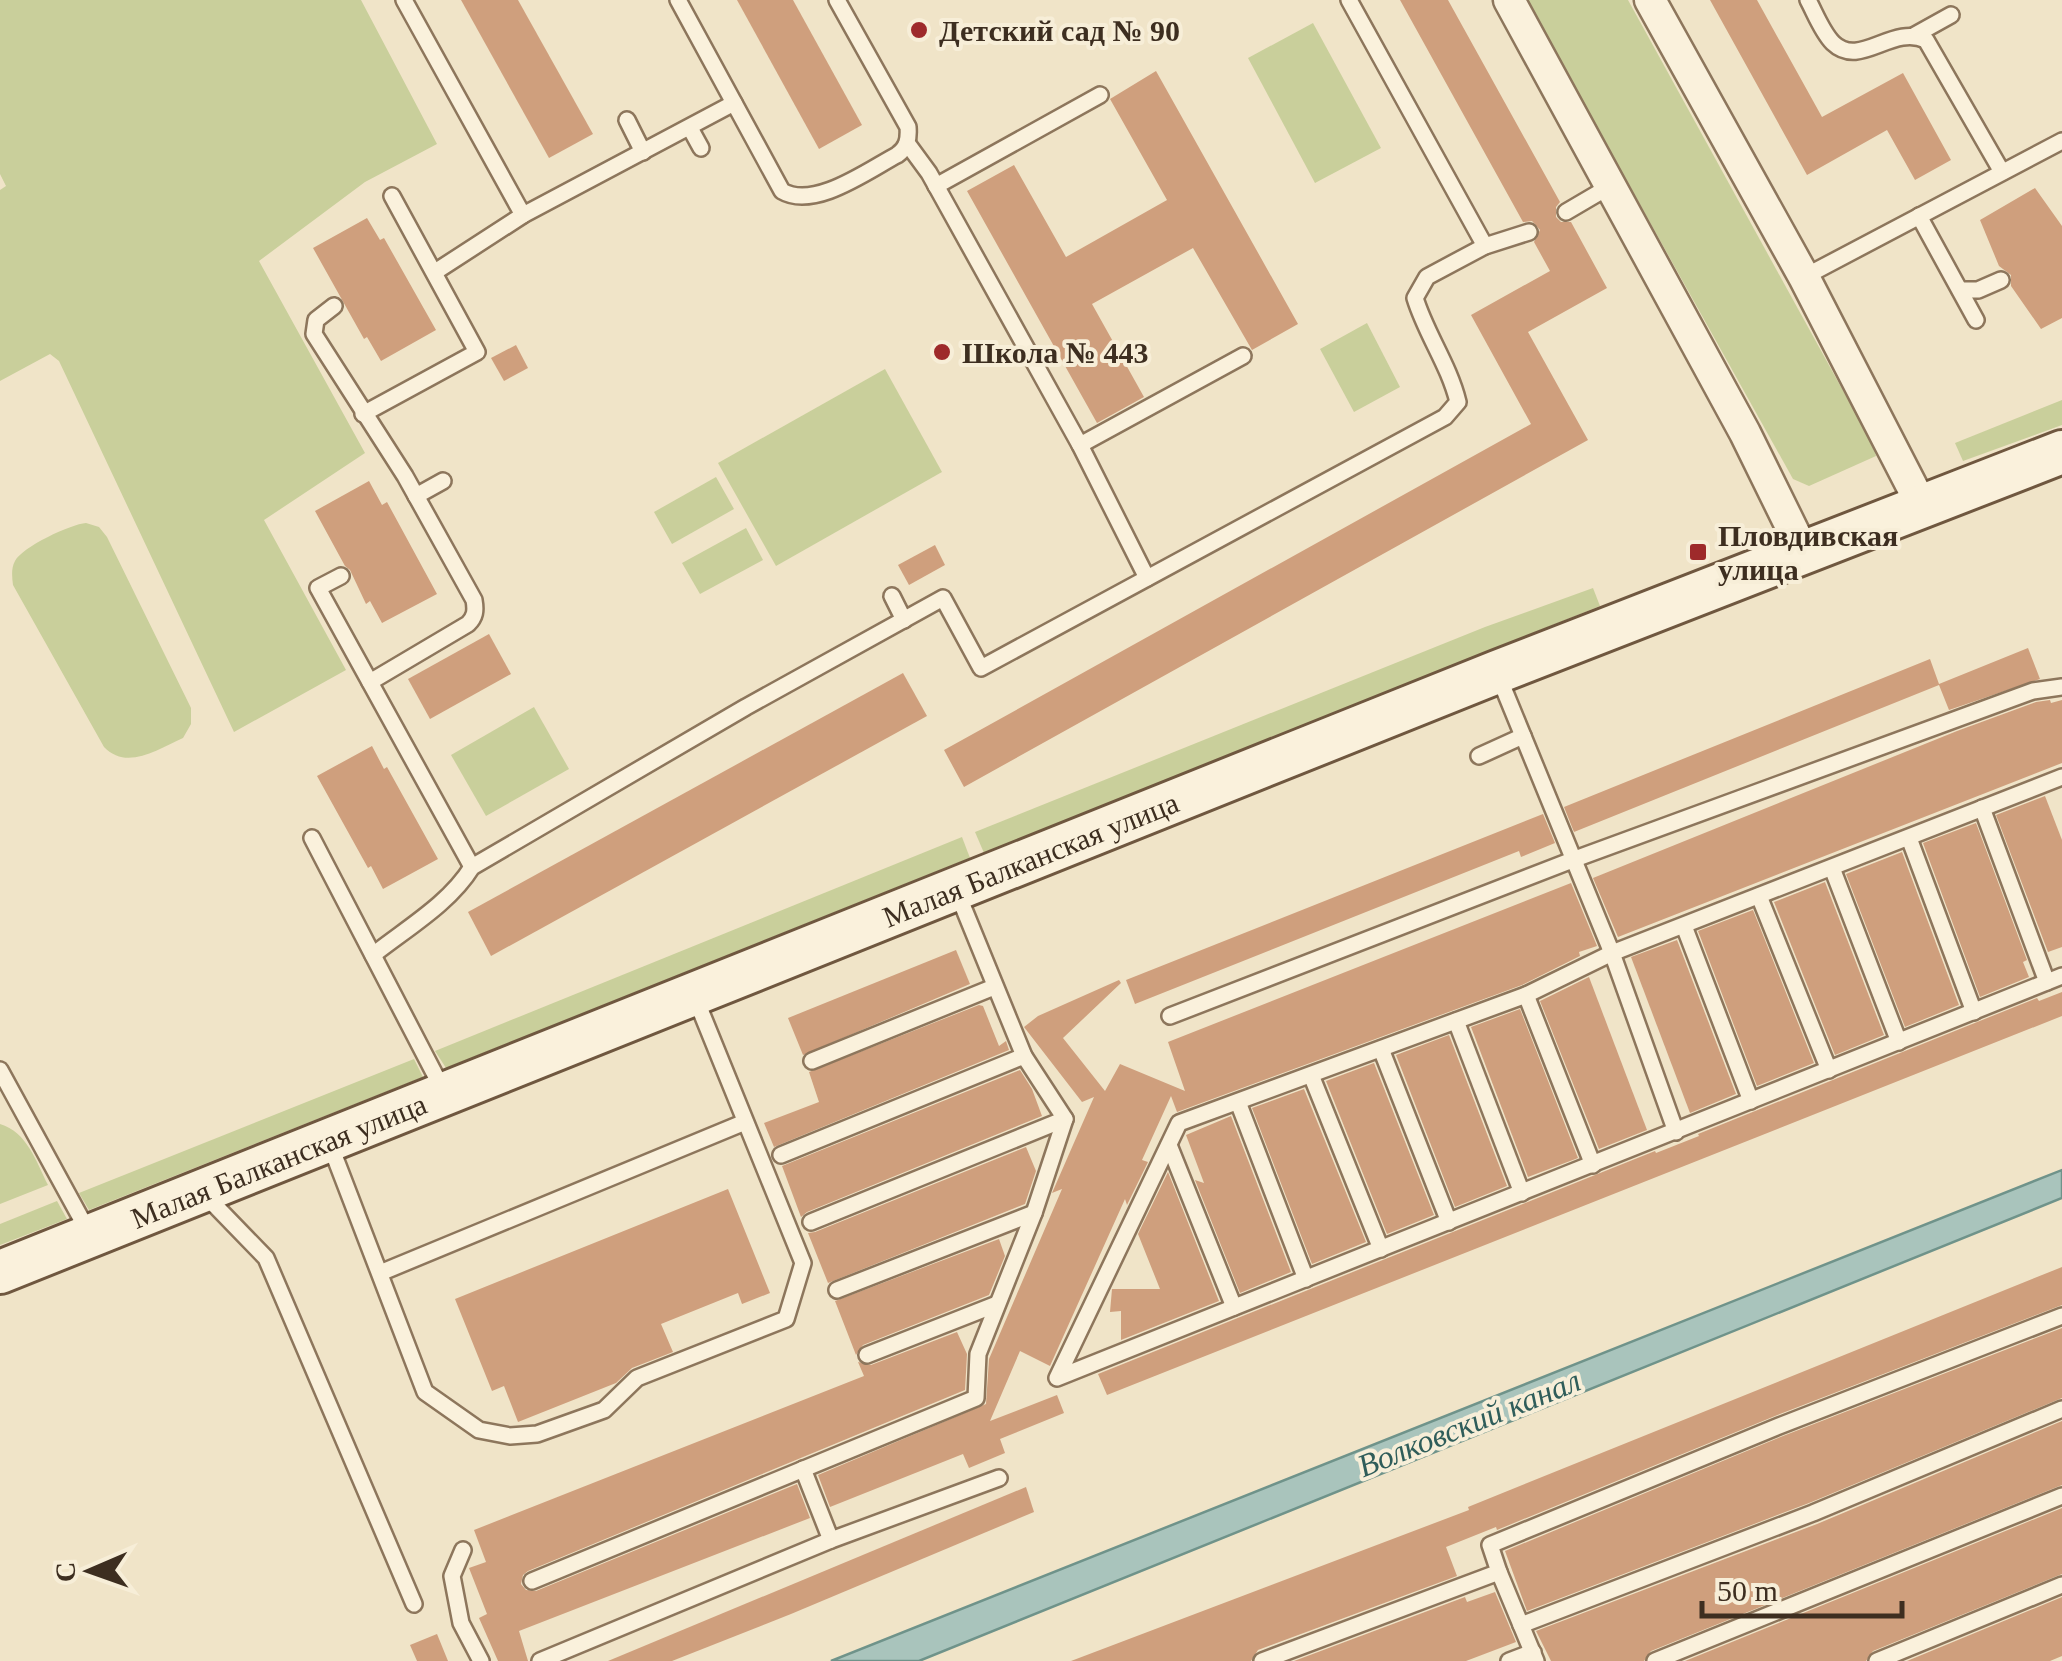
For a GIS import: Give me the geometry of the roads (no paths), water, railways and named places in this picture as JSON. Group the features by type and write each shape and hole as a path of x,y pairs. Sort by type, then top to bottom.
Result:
{"street":[{"path":"1509,0 1754,450 1803,552"},
{"path":"1650,0 1804,276 1921,504"},
{"name":"Малая Балканская улица","path":"0,1272 1497,672 2062,452"}],"lane":[{"path":"404,0 522,216"},
{"path":"678,0 782,191 803,199 821,194 897,155 907,143 908,128 837,0"},
{"path":"1349,0 1485,246"},
{"path":"1808,0 1828,36 1842,49 1861,51 1894,37 1914,35 1951,15"},
{"path":"1914,35 1933,47 2002,172"},
{"path":"936,186 1100,95"},
{"path":"434,272 522,216 734,103"},
{"path":"627,120 643,152"},
{"path":"690,128 701,148"},
{"path":"1804,276 2062,141"},
{"path":"907,143 936,186 1080,445 1147,578"},
{"path":"1566,212 1612,185"},
{"path":"363,414 477,352 392,196"},
{"path":"1918,216 1976,320"},
{"path":"373,955 462,884 472,867 746,706 943,598 981,668 1446,416 1458,402 1453,380 1414,298 1427,277 1485,246 1529,232"},
{"path":"1960,290 1978,290 2002,280"},
{"path":"334,306 316,320 314,334 416,496 474,600 474,618 370,682"},
{"path":"1080,445 1242,356"},
{"path":"416,496 443,481"},
{"path":"341,576 318,588 472,867"},
{"path":"892,596 904,620"},
{"path":"1497,672 1612,953 1676,1132"},
{"path":"1170,1016 1575,859 2033,691 2062,687"},
{"path":"1479,756 1523,736"},
{"path":"1982,808 2055,979 1057,1378 1179,1123 1526,995 1612,953 2058,778 2062,799"},
{"path":"312,838 445,1093"},
{"path":"1909,838 1974,1012"},
{"path":"1832,868 1900,1042"},
{"path":"956,889 1024,1056 1065,1119"},
{"path":"1760,896 1829,1070"},
{"path":"1684,926 1751,1102"},
{"path":"812,1061 994,987"},
{"path":"329,1142 425,1392 479,1430 510,1436 537,1434 604,1410 637,1378 786,1319 802,1264 694,994"},
{"path":"1526,995 1592,1165"},
{"path":"1456,1021 1522,1193"},
{"path":"1381,1049 1449,1222"},
{"path":"781,1155 1024,1056"},
{"path":"0,1070 90,1236"},
{"path":"1311,1074 1381,1249"},
{"path":"0,1106 15,1098"},
{"path":"1238,1102 1306,1279"},
{"path":"532,1581 976,1398 978,1354 1034,1213 1065,1119"},
{"path":"811,1222 1065,1119"},
{"path":"380,1273 745,1122"},
{"path":"1169,1145 1234,1308"},
{"path":"202,1191 266,1258 414,1604"},
{"path":"837,1290 1034,1213"},
{"path":"867,1355 997,1304"},
{"path":"1509,1661 1535,1656 1490,1545 1779,1426 2062,1316"},
{"path":"1522,1625 1812,1513 2062,1409"},
{"path":"803,1469 831,1540"},
{"path":"540,1661 831,1540 999,1478"},
{"path":"1655,1661 2062,1496"},
{"path":"463,1550 452,1576 461,1623 481,1661"},
{"path":"1262,1661 1499,1572"},
{"path":"1877,1661 2062,1585"}],"water":[{"name":"Волковский канал","path":"2062,1170 2062,1198 919,1661 831,1661"}],"place":[{"name":"Детский сад № 90","path":"919,30"},
{"name":"Школа № 443","path":"942,352"},
{"name":"Пловдивская улица","path":"1698,552"}]}
